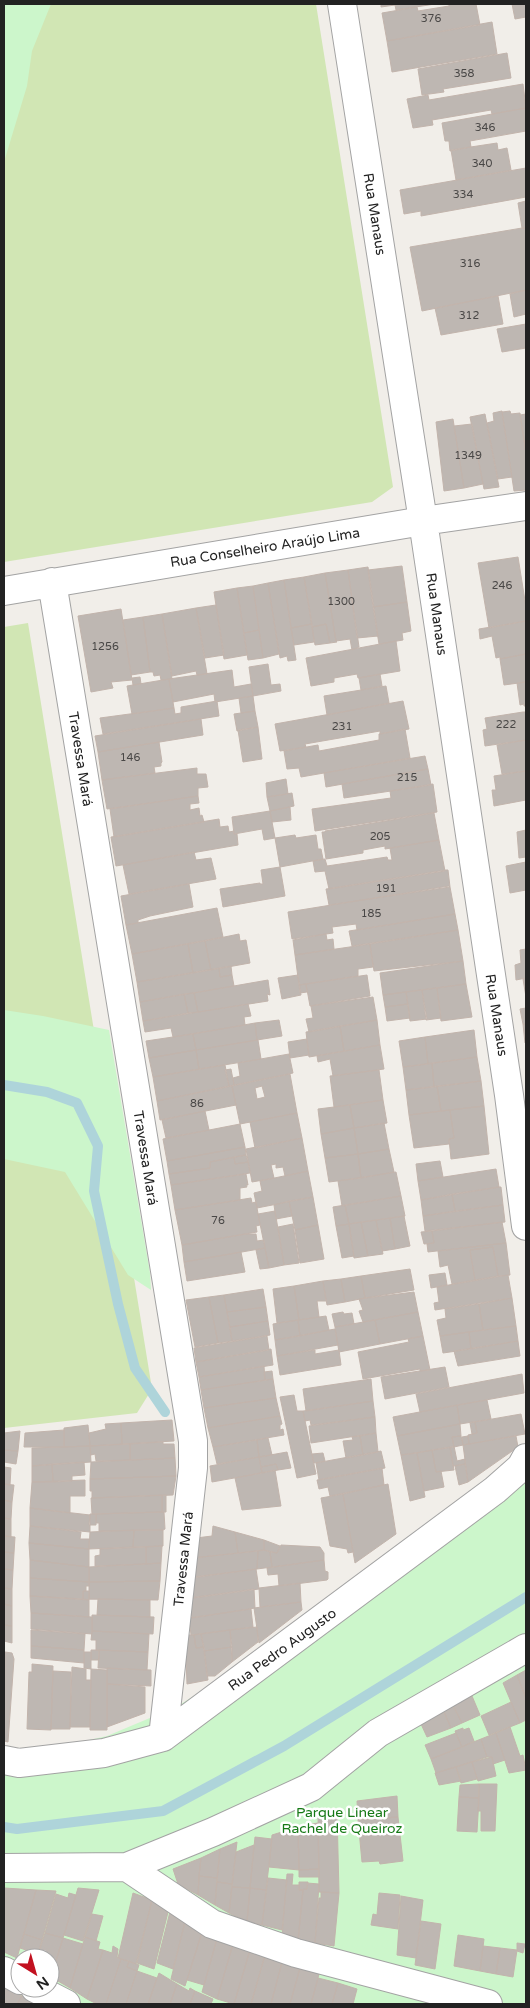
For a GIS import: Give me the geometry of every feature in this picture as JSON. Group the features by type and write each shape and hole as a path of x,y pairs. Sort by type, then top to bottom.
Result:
{"street":[{"name":"Rua Manaus","path":"342,4 423,521 518,1094 526,1226"},
{"name":"Rua Conselheiro Araújo Lima","path":"4,591 423,521 526,506"},
{"name":"Travessa Mará","path":"52,582 193,1441 193,1468 163,1737"},
{"name":"Rua Pedro Augusto","path":"4,1760 19,1763 104,1754 163,1737 495,1490 521,1467 526,1458"},
{"path":"4,1868 127,1867 213,1832 311,1787 378,1733 526,1648"},
{"path":"127,1867 212,1924 296,1953 488,2004"},
{"path":"55,1998 66,2004"}],"green space":[{"path":"4,4 316,4 393,487 372,502 4,562"},
{"path":"4,4 51,4 32,51 27,86 4,162"},
{"path":"28,623 152,1389 137,1413 4,1428 4,627"},
{"path":"4,1010 109,1030 150,1273 151,1290 128,1275 65,1172 4,1159"},
{"name":"Parque Linear Rachel de Queiroz","path":"526,1445 526,2004 21,2004 4,1995 4,1754 48,1749 107,1736 176,1707 234,1671 500,1469"}],"building":[{"path":"381,4 435,4 396,10 395,5 381,7"},
{"path":"449,4 476,4 480,25 387,41 382,13 417,7 418,11 449,6"},
{"path":"512,4 526,4 526,17 515,19"},
{"path":"492,22 497,54 392,72 387,41"},
{"path":"507,53 511,78 443,89 444,92 422,95 418,69"},
{"path":"523,84 526,108 492,114 491,110 432,120 433,125 413,128 407,99 428,95 429,100"},
{"path":"526,108 526,131 470,141 471,147 450,151 449,141 445,141 442,123"},
{"path":"497,143 498,150 507,148 511,170 456,180 451,150"},
{"path":"526,168 526,197 421,216 421,211 404,214 400,190"},
{"path":"526,201 526,228 522,228 518,203"},
{"path":"526,228 526,290 422,311 410,247"},
{"path":"526,290 526,314 514,317 510,294"},
{"path":"498,296 503,324 441,335 435,308"},
{"path":"526,324 526,348 502,352 497,329"},
{"path":"502,411 512,477 498,479 487,423 494,421 493,413"},
{"path":"510,411 511,414 520,413 526,453 526,490 514,491 502,412"},
{"path":"485,414 499,487 484,489 470,417"},
{"path":"526,414 526,453 520,415"},
{"path":"453,419 464,488 444,491 436,422"},
{"path":"472,424 483,484 464,488 454,426"},
{"path":"518,557 526,607 526,621 489,628 478,563"},
{"path":"402,566 407,602 373,607 368,570"},
{"path":"368,567 378,636 357,638 348,570"},
{"path":"348,570 359,647 352,650 350,639 336,641 325,573"},
{"path":"325,573 337,642 330,643 326,624 312,627 304,577"},
{"path":"304,577 312,624 291,628 284,580"},
{"path":"284,580 296,660 288,661 287,656 280,658 268,583"},
{"path":"268,583 279,654 263,658 253,586"},
{"path":"253,586 259,630 244,633 237,588"},
{"path":"237,588 247,655 224,659 214,592"},
{"path":"407,602 411,631 402,633 403,640 379,644 373,607"},
{"path":"216,605 224,655 205,658 196,608"},
{"path":"196,608 207,674 197,675 196,671 172,676 162,614"},
{"path":"121,609 132,680 111,682 113,688 91,692 78,616"},
{"path":"162,614 172,679 161,680 160,675 154,676 153,672 150,672 143,617"},
{"path":"143,617 150,672 131,675 123,620"},
{"path":"526,621 526,654 500,659 500,657 496,658 492,636 480,639 479,629"},
{"path":"312,624 314,642 294,645 291,628"},
{"path":"326,624 330,643 315,645 312,627"},
{"path":"259,630 263,658 248,660 244,633"},
{"path":"396,641 400,671 358,678 357,674 334,678 334,682 311,686 306,658"},
{"path":"526,654 526,682 504,685 500,659"},
{"path":"268,664 271,685 280,684 281,691 253,696 249,667"},
{"path":"232,670 234,687 251,684 253,696 215,702 214,694 173,702 169,679"},
{"path":"380,674 382,686 361,690 359,678"},
{"path":"140,677 141,684 133,685 132,678"},
{"path":"169,679 174,708 132,714 127,686"},
{"path":"526,682 526,706 524,706 524,704 520,705 517,683"},
{"path":"386,686 389,703 327,715 324,696"},
{"path":"253,696 255,711 241,713 239,698"},
{"path":"217,701 219,716 103,734 100,718 174,708 175,714 181,713 181,707"},
{"path":"403,701 409,729 380,734 380,731 305,744 306,747 280,751 275,724"},
{"path":"255,711 258,727 237,731 234,714"},
{"path":"526,712 526,740 485,746 483,730 487,729 485,718"},
{"path":"201,719 203,735 98,752 95,736"},
{"path":"258,727 262,759 243,762 238,730"},
{"path":"405,729 410,758 301,777 299,768 287,769 284,751 318,745 319,751 379,740 379,734"},
{"path":"526,740 526,771 502,774 497,745"},
{"path":"159,742 162,762 161,766 154,767 155,773 102,780 98,752"},
{"path":"425,756 428,769 326,787 324,773"},
{"path":"197,768 197,774 206,774 208,787 198,788 198,796 107,809 102,780"},
{"path":"428,769 431,785 344,798 342,784"},
{"path":"526,771 526,800 494,806 492,790 496,790 494,776"},
{"path":"286,779 288,794 267,797 266,783"},
{"path":"433,784 437,812 315,831 312,809 391,798 390,791"},
{"path":"292,793 294,806 270,811 267,797"},
{"path":"198,796 199,803 190,804 190,810 199,808 200,816 202,815 204,822 114,837 110,809"},
{"path":"290,807 291,820 272,822 270,811"},
{"path":"270,811 275,838 264,840 262,829 234,834 232,817"},
{"path":"434,813 439,840 385,849 385,846 363,850 363,853 326,859 322,832"},
{"path":"219,819 220,827 228,826 229,832 234,831 234,834 237,834 238,845 116,866 111,837"},
{"path":"526,830 526,857 519,858 517,832"},
{"path":"295,835 296,838 316,835 318,849 321,849 323,859 280,867 275,838"},
{"path":"439,840 445,871 329,889 325,871 315,872 313,861 325,859 327,866 387,857 388,860 392,860 390,848"},
{"path":"194,852 196,860 211,858 216,879 129,894 123,865"},
{"path":"526,862 526,890 510,893 506,866"},
{"path":"280,867 285,896 223,907 220,889 263,884 261,870"},
{"path":"448,870 450,887 329,905 326,889"},
{"path":"189,884 193,907 150,916 138,920 138,923 126,925 121,896"},
{"path":"449,886 455,914 357,930 356,924 332,927 333,933 292,939 288,912"},
{"path":"217,908 223,937 132,954 126,925"},
{"path":"455,914 458,930 352,946 349,931"},
{"path":"458,930 463,961 374,971 370,944"},
{"path":"239,934 240,941 246,940 250,963 211,970 205,941"},
{"path":"326,934 327,940 333,939 334,949 295,955 293,940"},
{"path":"205,941 211,970 193,973 188,944"},
{"path":"188,944 193,973 137,982 132,954"},
{"path":"370,944 373,967 358,969 358,976 299,985 295,955"},
{"path":"526,949 526,978 516,980 515,965 521,963 520,950"},
{"path":"463,961 466,984 383,995 380,973"},
{"path":"231,966 232,975 220,977 219,968"},
{"path":"219,968 220,977 232,975 234,986 140,1002 137,982"},
{"path":"298,975 301,995 282,999 278,978"},
{"path":"367,975 370,996 310,1006 306,984"},
{"path":"526,978 526,997 523,979"},
{"path":"268,980 270,995 267,994 268,1001 198,1012 194,993"},
{"path":"306,984 307,992 300,993 299,985"},
{"path":"466,984 472,1017 441,1021 437,988"},
{"path":"437,988 441,1018 426,1020 422,990"},
{"path":"422,990 427,1019 410,1021 406,992"},
{"path":"406,992 408,1004 385,1007 383,995"},
{"path":"194,993 198,1012 188,1013 184,994"},
{"path":"184,994 188,1013 143,1021 140,1002"},
{"path":"373,997 377,1020 309,1032 306,1019 313,1018 311,1006"},
{"path":"248,1004 251,1016 244,1017 245,1025 173,1037 171,1028 145,1032 143,1021"},
{"path":"408,1004 410,1018 387,1021 385,1007"},
{"path":"526,1008 526,1024 523,1024 520,1009"},
{"path":"279,1020 282,1036 257,1040 255,1023"},
{"path":"377,1020 380,1045 344,1051 340,1026"},
{"path":"255,1023 257,1040 196,1050 193,1034"},
{"path":"523,1024 526,1024 526,1043 525,1043"},
{"path":"340,1026 344,1051 309,1057 306,1032"},
{"path":"474,1030 477,1057 428,1064 425,1037"},
{"path":"193,1034 196,1050 149,1058 146,1041"},
{"path":"425,1037 428,1064 403,1067 399,1041"},
{"path":"307,1039 309,1055 290,1058 288,1042"},
{"path":"258,1040 261,1059 199,1069 196,1050"},
{"path":"380,1045 384,1069 333,1076 330,1059 318,1062 317,1056"},
{"path":"196,1050 199,1069 153,1077 149,1058"},
{"path":"289,1054 293,1073 234,1085 233,1078 240,1076 238,1063"},
{"path":"477,1057 481,1081 434,1087 432,1063"},
{"path":"432,1063 434,1087 406,1090 403,1067"},
{"path":"225,1065 229,1086 157,1101 153,1077"},
{"path":"231,1069 234,1085 229,1086 225,1070"},
{"path":"379,1070 383,1100 334,1107 330,1076"},
{"path":"290,1074 297,1113 240,1124 232,1086","holes":["262,1086 265,1097 257,1099 255,1088"]},
{"path":"481,1081 484,1106 441,1111 437,1086"},
{"path":"232,1086 236,1105 160,1120 157,1101"},
{"path":"437,1086 441,1111 409,1115 406,1090"},
{"path":"383,1100 387,1123 354,1128 350,1105"},
{"path":"350,1105 354,1128 321,1134 318,1109"},
{"path":"484,1106 489,1154 451,1159 449,1139 454,1138 450,1110"},
{"path":"450,1110 454,1138 449,1139 449,1144 414,1148 409,1115"},
{"path":"205,1111 209,1130 166,1138 162,1120"},
{"path":"297,1113 302,1138 255,1148 250,1122"},
{"path":"384,1123 389,1149 358,1154 354,1128"},
{"path":"240,1124 245,1147 167,1161 163,1139"},
{"path":"354,1128 358,1154 325,1158 321,1134"},
{"path":"302,1138 308,1171 285,1176 283,1167 276,1168 276,1164 271,1165 274,1178 252,1182 246,1149"},
{"path":"245,1147 246,1155 210,1162 210,1168 169,1174 167,1161"},
{"path":"389,1149 394,1172 361,1178 358,1154"},
{"path":"358,1154 361,1178 329,1182 325,1158"},
{"path":"246,1155 248,1162 235,1164 234,1157"},
{"path":"234,1157 235,1164 248,1162 250,1173 171,1185 169,1174 210,1168 210,1162"},
{"path":"440,1161 443,1177 418,1181 416,1164"},
{"path":"496,1169 499,1187 421,1200 418,1181"},
{"path":"308,1171 313,1197 257,1208 254,1193 262,1191 260,1181"},
{"path":"396,1172 401,1196 342,1206 338,1181"},
{"path":"246,1174 248,1185 246,1185 247,1187 240,1188 240,1200 175,1210 171,1185"},
{"path":"501,1187 503,1205 455,1211 452,1194"},
{"path":"452,1194 455,1211 423,1216 421,1200"},
{"path":"401,1196 405,1216 349,1224 345,1205"},
{"path":"313,1197 318,1225 295,1230 289,1201"},
{"path":"251,1198 252,1203 256,1202 260,1225 256,1226 257,1232 182,1245 175,1210"},
{"path":"289,1201 292,1216 276,1219 274,1205"},
{"path":"345,1205 349,1224 336,1226 333,1207"},
{"path":"503,1205 505,1222 425,1231 423,1216"},
{"path":"275,1211 284,1265 269,1268 258,1214"},
{"path":"404,1216 410,1246 395,1249 390,1218"},
{"path":"390,1218 395,1249 382,1251 376,1220"},
{"path":"376,1220 383,1254 368,1256 361,1222"},
{"path":"361,1222 368,1256 354,1258 349,1224"},
{"path":"502,1222 506,1243 428,1252 427,1244 434,1243 432,1231"},
{"path":"293,1224 299,1263 284,1265 278,1227"},
{"path":"349,1224 354,1256 342,1258 336,1226"},
{"path":"318,1225 324,1259 300,1263 295,1230"},
{"path":"432,1231 434,1243 424,1244 421,1232"},
{"path":"245,1234 256,1234 257,1241 264,1240 265,1248 184,1262 182,1245"},
{"path":"506,1243 510,1275 498,1276 493,1247 470,1250 475,1280 452,1284 448,1265 440,1267 438,1251"},
{"path":"493,1247 498,1276 475,1280 470,1250"},
{"path":"265,1248 269,1268 260,1269 256,1250"},
{"path":"241,1252 245,1272 187,1281 184,1262"},
{"path":"410,1269 414,1290 365,1298 361,1276"},
{"path":"445,1273 447,1285 431,1288 429,1275"},
{"path":"508,1275 512,1298 435,1310 434,1303 439,1302 437,1287"},
{"path":"361,1276 365,1298 345,1302 341,1279"},
{"path":"341,1279 345,1302 327,1305 323,1281"},
{"path":"323,1281 326,1301 317,1301 319,1317 299,1320 294,1286"},
{"path":"294,1286 299,1320 277,1323 273,1289"},
{"path":"263,1289 266,1307 227,1312 224,1295"},
{"path":"414,1292 418,1312 363,1322 359,1311 363,1310 359,1299"},
{"path":"224,1295 232,1341 218,1343 209,1297"},
{"path":"209,1297 218,1343 195,1347 186,1300"},
{"path":"512,1298 516,1326 483,1330 479,1304"},
{"path":"479,1304 483,1330 440,1336 437,1320 446,1318 445,1309"},
{"path":"266,1307 268,1321 230,1327 227,1312"},
{"path":"343,1312 344,1314 352,1313 354,1324 335,1327 332,1314"},
{"path":"418,1312 423,1336 380,1344 375,1320"},
{"path":"326,1316 329,1330 300,1336 298,1320"},
{"path":"298,1320 300,1336 275,1340 273,1324"},
{"path":"375,1320 380,1344 339,1352 335,1327"},
{"path":"268,1321 270,1335 232,1341 230,1327"},
{"path":"516,1326 518,1341 471,1349 469,1332"},
{"path":"335,1329 338,1345 277,1356 275,1340"},
{"path":"469,1332 471,1349 443,1353 440,1336"},
{"path":"267,1336 269,1350 196,1362 194,1348"},
{"path":"423,1336 430,1370 420,1371 420,1369 363,1379 358,1352 409,1342 408,1339"},
{"path":"518,1341 520,1356 458,1366 454,1351"},
{"path":"271,1349 273,1365 199,1377 196,1362"},
{"path":"315,1350 315,1354 339,1350 341,1365 280,1375 277,1356"},
{"path":"264,1366 265,1380 201,1390 199,1377"},
{"path":"445,1367 449,1387 385,1399 381,1377"},
{"path":"272,1371 273,1379 265,1380 264,1372"},
{"path":"522,1374 524,1393 420,1412 416,1394"},
{"path":"273,1379 276,1398 204,1408 201,1390"},
{"path":"371,1379 373,1401 306,1411 303,1389"},
{"path":"294,1395 297,1411 303,1411 316,1474 297,1478 280,1397"},
{"path":"276,1398 280,1416 208,1428 204,1408"},
{"path":"487,1400 491,1419 460,1424 457,1405"},
{"path":"373,1401 375,1417 311,1425 310,1420 305,1421 303,1411"},
{"path":"457,1405 460,1424 397,1436 393,1417"},
{"path":"521,1414 525,1434 469,1444 468,1435 477,1433 475,1422"},
{"path":"280,1416 282,1424 280,1425 280,1430 283,1429 284,1435 213,1447 208,1428"},
{"path":"375,1417 376,1433 311,1443 309,1426"},
{"path":"172,1420 174,1441 122,1444 121,1423"},
{"path":"475,1422 477,1433 472,1434 470,1423"},
{"path":"121,1423 122,1444 90,1446 89,1433 106,1429 105,1424"},
{"path":"460,1424 461,1436 452,1437 454,1447 401,1455 397,1436"},
{"path":"88,1425 90,1446 64,1447 64,1428"},
{"path":"64,1430 64,1447 24,1447 25,1433"},
{"path":"20,1431 18,1451 4,1450 4,1433"},
{"path":"376,1433 378,1452 363,1455 360,1436"},
{"path":"360,1436 363,1455 346,1458 343,1441 353,1440 352,1437"},
{"path":"461,1436 463,1445 454,1447 452,1437"},
{"path":"468,1436 469,1444 463,1445 462,1437"},
{"path":"516,1436 518,1447 468,1482 463,1445"},
{"path":"268,1438 272,1455 259,1457 257,1440"},
{"path":"257,1440 259,1457 217,1464 213,1447"},
{"path":"163,1442 163,1444 174,1444 175,1458 130,1460 130,1444"},
{"path":"130,1444 130,1460 96,1461 95,1454 91,1455 90,1446"},
{"path":"90,1446 91,1462 32,1466 32,1448"},
{"path":"454,1446 457,1461 465,1459 465,1464 453,1466 450,1447"},
{"path":"450,1447 454,1470 436,1472 432,1450"},
{"path":"4,1450 18,1451 16,1464 4,1462"},
{"path":"432,1450 436,1472 441,1471 444,1487 424,1491 417,1453"},
{"path":"381,1451 385,1468 319,1480 316,1463"},
{"path":"287,1452 291,1468 278,1470 276,1464 261,1467 259,1457"},
{"path":"323,1453 325,1461 314,1463 312,1454"},
{"path":"417,1453 425,1497 410,1501 401,1455"},
{"path":"259,1457 262,1473 212,1482 210,1466"},
{"path":"175,1458 176,1476 90,1479 91,1462"},
{"path":"84,1462 85,1475 72,1476 72,1481 53,1482 52,1464"},
{"path":"52,1464 53,1482 32,1482 32,1466"},
{"path":"276,1464 278,1470 262,1473 261,1467"},
{"path":"465,1464 468,1482 459,1485 455,1466"},
{"path":"4,1467 11,1468 10,1485 4,1484"},
{"path":"382,1468 384,1485 330,1496 328,1487 319,1489 317,1480"},
{"path":"275,1470 281,1506 242,1510 235,1478"},
{"path":"176,1476 173,1495 92,1498 92,1491 90,1491 90,1479"},
{"path":"85,1480 85,1496 70,1496 70,1513 30,1508 32,1482"},
{"path":"4,1484 14,1485 12,1502 4,1500"},
{"path":"388,1484 396,1534 355,1563 343,1494"},
{"path":"343,1494 353,1552 348,1553 347,1549 330,1546 321,1498"},
{"path":"162,1495 162,1512 92,1514 91,1498"},
{"path":"162,1495 166,1495 166,1512 162,1512"},
{"path":"4,1500 12,1502 11,1519 4,1518"},
{"path":"30,1508 90,1515 90,1532 30,1526"},
{"path":"164,1512 165,1529 163,1530 99,1531 99,1523 96,1523 96,1514"},
{"path":"90,1514 96,1514 96,1525 89,1525"},
{"path":"4,1518 11,1519 11,1537 4,1536"},
{"path":"30,1526 81,1532 80,1539 89,1539 89,1549 29,1543"},
{"path":"213,1526 235,1532 238,1553 193,1558 196,1538 212,1536"},
{"path":"134,1530 163,1530 163,1546 133,1547"},
{"path":"134,1530 133,1547 89,1549 90,1532"},
{"path":"235,1532 264,1540 264,1550 238,1553"},
{"path":"4,1536 15,1537 14,1553 4,1552"},
{"path":"264,1540 280,1546 277,1553 264,1550"},
{"path":"29,1543 89,1549 89,1567 30,1560"},
{"path":"281,1545 320,1547 324,1553 324,1560 272,1567 270,1552 277,1553"},
{"path":"162,1546 161,1563 146,1564 146,1547"},
{"path":"146,1547 146,1564 95,1566 95,1556 100,1555 100,1549"},
{"path":"258,1551 270,1552 272,1567 257,1569"},
{"path":"258,1551 257,1569 193,1577 193,1558"},
{"path":"4,1552 14,1553 13,1570 4,1569"},
{"path":"30,1560 89,1567 89,1582 30,1578"},
{"path":"324,1560 325,1571 328,1572 327,1580 279,1586 278,1574 268,1575 267,1568"},
{"path":"161,1563 160,1581 89,1582 89,1567"},
{"path":"4,1569 13,1570 12,1589 4,1588"},
{"path":"256,1569 259,1589 193,1598 191,1578"},
{"path":"30,1578 89,1582 89,1586 86,1586 86,1591 83,1591 83,1599 30,1596"},
{"path":"160,1581 158,1600 89,1599 89,1582"},
{"path":"300,1583 301,1602 260,1607 259,1588"},
{"path":"4,1588 12,1589 12,1606 4,1604"},
{"path":"254,1589 255,1608 192,1618 189,1598"},
{"path":"83,1591 89,1591 89,1600 83,1599"},
{"path":"30,1596 89,1600 89,1617 31,1613"},
{"path":"98,1599 150,1600 150,1617 97,1615"},
{"path":"301,1602 302,1610 259,1643 254,1608"},
{"path":"4,1604 12,1606 12,1626 4,1625"},
{"path":"251,1609 253,1627 191,1635 189,1618"},
{"path":"31,1613 92,1617 92,1634 31,1629"},
{"path":"92,1615 154,1617 153,1634 92,1631"},
{"path":"4,1625 12,1626 12,1643 4,1641"},
{"path":"257,1627 258,1642 232,1662 230,1630"},
{"path":"31,1630 85,1634 84,1650 31,1646"},
{"path":"230,1630 232,1647 204,1651 201,1634"},
{"path":"92,1631 149,1634 148,1652 96,1650 96,1640 91,1640"},
{"path":"201,1634 204,1647 196,1648 194,1635"},
{"path":"185,1635 194,1635 196,1648 204,1647 208,1680 187,1684"},
{"path":"31,1646 84,1650 84,1663 31,1658"},
{"path":"232,1647 232,1662 215,1676 207,1676 204,1651"},
{"path":"91,1650 99,1650 99,1660 91,1660"},
{"path":"99,1650 148,1652 147,1670 98,1668"},
{"path":"5,1652 12,1653 14,1659 8,1742 4,1741"},
{"path":"84,1652 91,1652 91,1669 84,1668"},
{"path":"32,1664 53,1666 51,1730 27,1729 29,1672 32,1672"},
{"path":"72,1667 86,1669 86,1680 91,1680 90,1727 70,1727"},
{"path":"107,1668 151,1670 151,1686 107,1684"},
{"path":"91,1669 107,1670 107,1730 90,1730"},
{"path":"526,1670 526,1698 517,1675"},
{"path":"53,1671 71,1672 70,1729 51,1729"},
{"path":"517,1675 526,1698 526,1720 520,1723 503,1683"},
{"path":"107,1684 145,1687 145,1713 107,1727"},
{"path":"472,1696 480,1715 462,1723 453,1706"},
{"path":"451,1701 462,1723 451,1728 442,1707"},
{"path":"511,1702 520,1723 489,1735 481,1716"},
{"path":"444,1712 451,1728 427,1737 421,1724"},
{"path":"510,1727 520,1756 523,1755 526,1770 509,1773 496,1733"},
{"path":"463,1728 463,1730 469,1728 474,1741 462,1747 455,1731"},
{"path":"456,1733 462,1747 431,1759 425,1745"},
{"path":"496,1733 505,1760 493,1764 492,1757 487,1757 481,1739"},
{"path":"481,1739 487,1757 436,1773 431,1759"},
{"path":"492,1757 496,1776 478,1781 472,1762"},
{"path":"472,1762 477,1779 461,1783 456,1767"},
{"path":"456,1767 461,1781 439,1785 435,1773"},
{"path":"479,1784 497,1784 495,1831 481,1831 481,1811 478,1811"},
{"path":"479,1784 479,1798 459,1797 460,1785"},
{"path":"397,1796 398,1817 358,1820 357,1801"},
{"path":"459,1797 479,1798 477,1832 457,1831"},
{"path":"337,1812 339,1893 319,1892 318,1814"},
{"path":"398,1817 403,1861 380,1864 379,1861 362,1862 358,1820"},
{"path":"318,1823 319,1869 299,1870 298,1826"},
{"path":"298,1827 299,1870 269,1867 272,1835"},
{"path":"255,1837 272,1839 266,1890 250,1888"},
{"path":"237,1842 232,1884 217,1882 220,1849"},
{"path":"254,1845 250,1888 232,1887 236,1852"},
{"path":"220,1849 217,1878 199,1876 201,1858"},
{"path":"201,1858 198,1895 178,1884 173,1869"},
{"path":"319,1869 319,1877 299,1877 299,1870"},
{"path":"287,1874 293,1874 292,1885 299,1885 299,1890 303,1890 298,1940 282,1937"},
{"path":"199,1876 217,1878 215,1905 198,1895"},
{"path":"268,1878 287,1880 282,1930 262,1925"},
{"path":"217,1882 232,1884 229,1913 215,1905"},
{"path":"299,1882 308,1882 307,1889 299,1890"},
{"path":"307,1883 319,1884 315,1943 298,1941 303,1890 299,1890 307,1889"},
{"path":"232,1887 250,1888 247,1922 229,1913"},
{"path":"4,1888 36,1890 20,1948 10,1948 10,1955 4,1952"},
{"path":"78,1888 99,1890 83,1941 64,1935"},
{"path":"250,1888 266,1890 262,1925 247,1922"},
{"path":"36,1890 56,1891 42,1940 24,1934"},
{"path":"321,1892 339,1893 334,1946 315,1943"},
{"path":"69,1893 76,1895 63,1938 45,1933 56,1894 68,1898"},
{"path":"133,1893 152,1900 136,1964 118,1958"},
{"path":"379,1893 400,1895 398,1929 371,1925 373,1914 377,1915"},
{"path":"401,1896 423,1900 416,1958 397,1955"},
{"path":"152,1900 168,1912 154,1969 137,1963"},
{"path":"171,1908 186,1918 173,1969 157,1963"},
{"path":"92,1914 103,1916 96,1941 85,1937"},
{"path":"186,1918 203,1929 185,1986 171,1979"},
{"path":"421,1921 441,1924 435,1969 415,1965"},
{"path":"203,1929 218,1935 204,1985 187,1980"},
{"path":"45,1933 63,1938 60,1948 40,1948"},
{"path":"24,1934 42,1940 40,1948 20,1948"},
{"path":"218,1935 233,1944 217,1999 202,1992"},
{"path":"458,1935 484,1939 480,1971 454,1966"},
{"path":"85,1937 100,1942 98,1949 103,1950 87,1999 70,1988"},
{"path":"63,1938 83,1944 70,1988 60,1982 60,1948"},
{"path":"517,1943 525,1944 523,1953 517,1951"},
{"path":"233,1944 250,1950 234,2004 217,1999"},
{"path":"113,1946 118,1949 117,1957 121,1959 106,2004 97,2004 87,1999 103,1950 112,1953"},
{"path":"483,1946 500,1948 496,1974 480,1971"},
{"path":"500,1948 517,1950 513,1977 496,1974"},
{"path":"250,1950 265,1955 251,2004 234,2004"},
{"path":"265,1955 282,1962 271,2004 251,2004"},
{"path":"121,1959 129,1961 127,1967 137,1971 126,2004 106,2004"},
{"path":"129,1961 139,1965 137,1971 127,1967"},
{"path":"282,1962 300,1968 290,2004 271,2004"},
{"path":"300,1968 319,1974 311,2004 290,2004"},
{"path":"137,1971 157,1978 148,2004 126,2004"},
{"path":"159,1973 177,1984 170,2004 148,2004"},
{"path":"318,1978 338,1983 332,2004 311,2004"},
{"path":"338,1983 357,1989 353,2004 332,2004"},
{"path":"177,1984 189,1991 190,1988 195,1991 190,2004 170,2004"},
{"path":"4,1987 10,1990 10,1998 21,1998 17,2004 4,2004"},
{"path":"195,1991 213,1999 211,2004 190,2004"},
{"path":"21,1998 26,1998 37,2004 17,2004"}],"waterway":[{"path":"4,1085 47,1092 77,1103 98,1146 94,1191 118,1304 135,1368 165,1412"},
{"path":"4,1827 17,1829 163,1811 284,1746 526,1597"}]}
